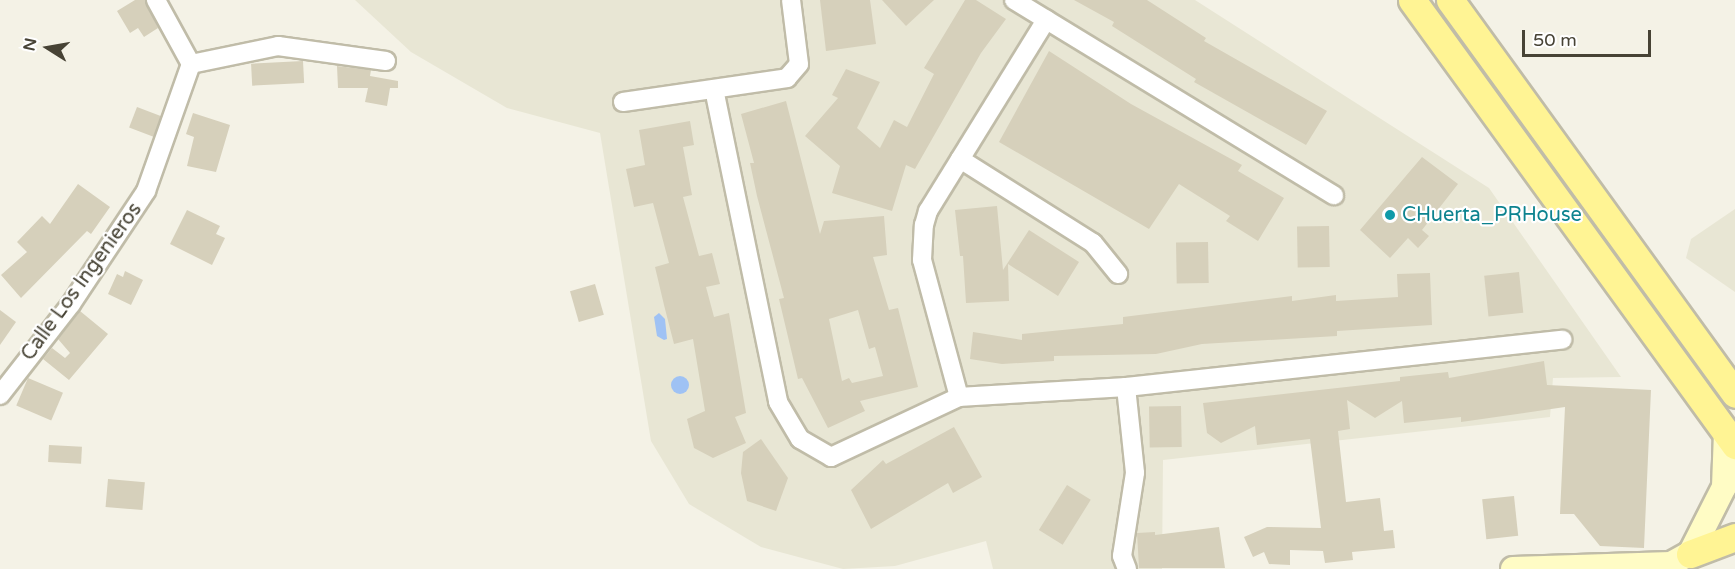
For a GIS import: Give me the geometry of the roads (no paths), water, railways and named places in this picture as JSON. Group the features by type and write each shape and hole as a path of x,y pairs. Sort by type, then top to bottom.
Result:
{"main road":[{"path":"1412,0 1730,439"},
{"path":"1450,0 1735,394"},
{"path":"1690,554 1735,537"}],"street":[{"path":"156,0 191,64 278,46 386,61"},
{"path":"623,102 787,78 799,64 790,0"},
{"path":"1014,0 1334,195"},
{"path":"958,397 922,260 921,244 928,211 1046,20"},
{"name":"Calle Los Ingenieros","path":"0,395 71,304 146,191 191,64"},
{"path":"714,89 777,402 800,439 831,457 958,397 1126,387 1562,340"},
{"path":"960,159 1093,243 1118,274"},
{"path":"1126,387 1134,473 1122,556 1127,569"},
{"path":"1690,554 1724,488 1730,439"},
{"path":"1513,569 1671,564 1735,527"}],"water":[{"path":"659,313 665,319 667,339 664,340 657,336 654,317"},
{"path":"680,376 686,379 689,385 686,391 680,394 674,391 671,385 674,379"}],"place":[{"name":"CHuerta_PRHouse","path":"1390,215"}]}
